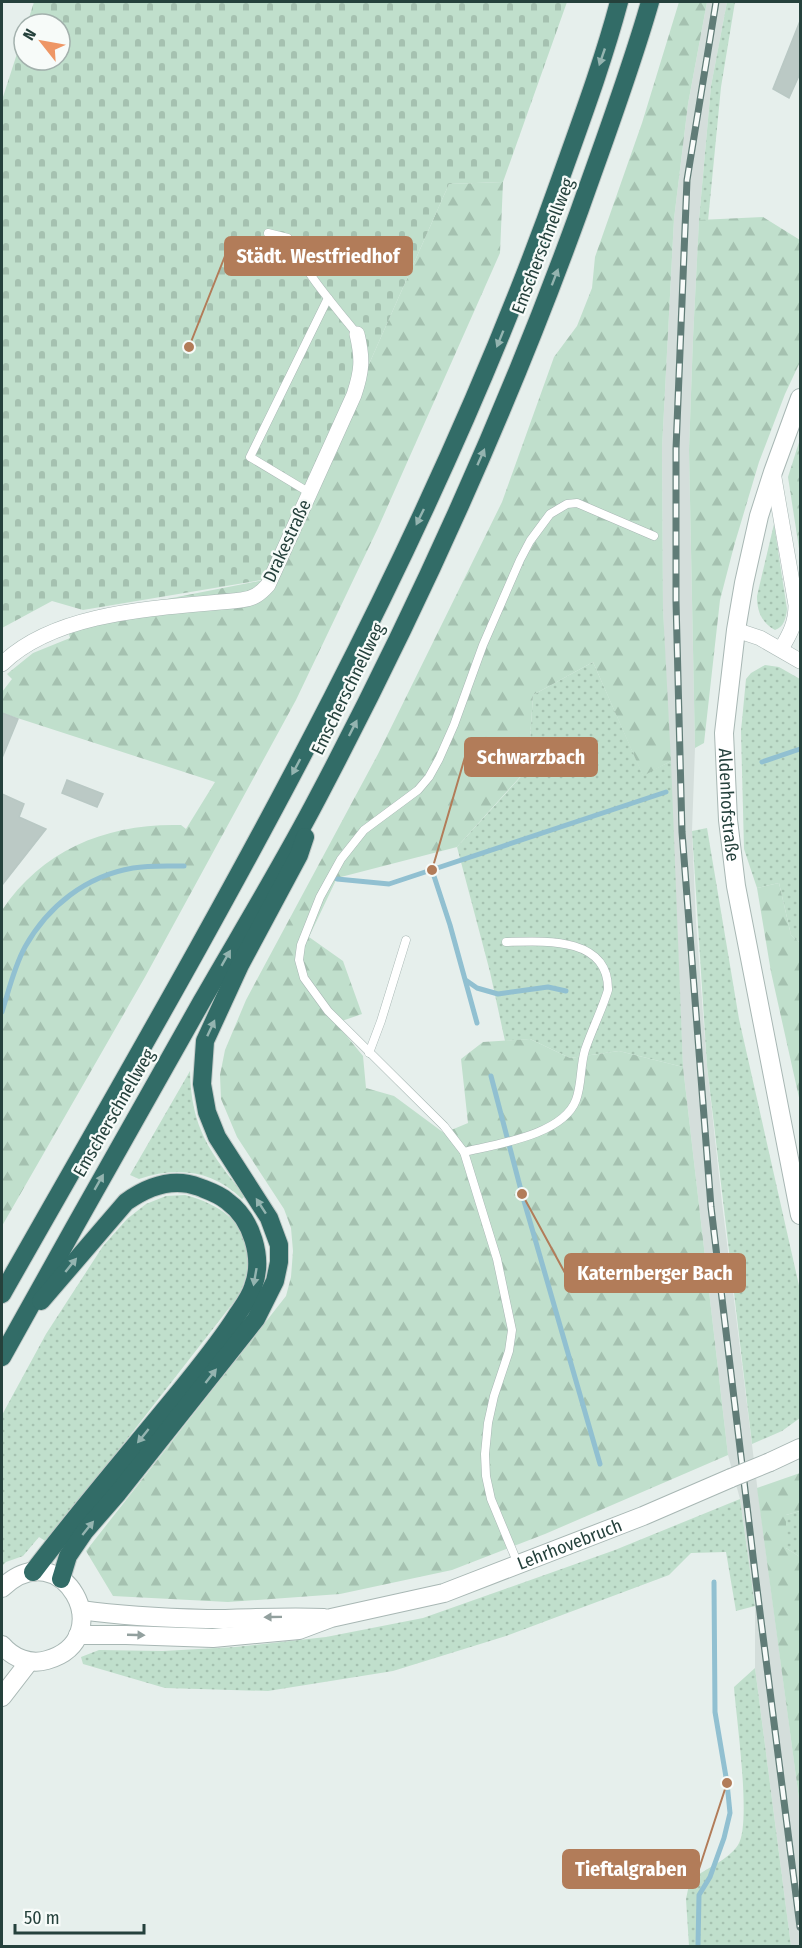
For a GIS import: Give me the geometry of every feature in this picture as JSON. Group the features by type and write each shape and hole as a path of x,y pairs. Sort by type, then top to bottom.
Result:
{"highway":[{"name":"Emscherschnellweg","path":"2,1294 235,879 352,660 448,460 528,271 620,2"},
{"name":"Emscherschnellweg","path":"2,1357 317,799 389,657 506,399 566,248 650,2"},
{"path":"61,1579 68,1556 85,1531 256,1319 275,1281 279,1262 279,1245 269,1218 217,1137 207,1112 202,1084 205,1041 240,965 299,855 317,799"},
{"path":"19,1325 126,1202 150,1188 175,1183 194,1185 213,1192 228,1201 248,1225 255,1243 257,1266 254,1286 219,1342 33,1572"}],"street":[{"name":"Drakestraße","path":"2,664 16,651 30,643 98,616 253,598 268,585 350,404 362,369 357,334"},
{"name":"Aldenhofstraße","path":"801,398 759,516 736,630 724,733 728,820 736,886 801,1215"},
{"path":"773,472 796,611 791,631 781,649"},
{"path":"736,630 760,638 801,661"},
{"name":"Lehrhovebruch","path":"78,1635 213,1638 299,1630 331,1618 444,1593 643,1516 801,1448"},
{"path":"2,1588 21,1574 47,1573 61,1579 71,1587 78,1598 81,1611 78,1635 58,1657 29,1662 3,1654"},
{"name":"Lehrhovebruch","path":"81,1611 128,1616 331,1618"},
{"path":"2,1697 29,1662"}],"lane":[{"path":"268,233 288,238 297,255 357,334"},
{"path":"310,493 250,457 328,298"},
{"path":"518,1565 491,1499 486,1476 485,1454 488,1423 494,1396 509,1351 512,1330 497,1259 464,1152 444,1126 327,1011 304,978 299,960 301,945 327,883 341,859 364,830 412,794 429,777 454,725 483,645 520,560 549,514 567,504 577,503 654,536"},
{"path":"369,1053 406,940"},
{"path":"464,1152 538,1132 550,1128 563,1119 574,1105 580,1088 585,1051 608,990 609,979 602,963 586,950 554,941 506,942"}],"shaded area":[{"path":"707,2 727,2 711,86 699,220 689,450 695,748 692,831 696,922 707,1066 722,1203 800,1806 800,1946 791,1946 755,1668 755,1606 740,1499 728,1455 683,1067 663,609 662,448 674,219 688,104"}],"green space":[{"path":"34,2 567,2 503,182 449,184 274,578 83,610 52,601 2,628 2,100 12,69 12,72 72,72 72,12 31,12"},
{"path":"679,2 707,2 688,104 674,219 662,448 663,609 671,761 643,776 593,662 533,695 530,740 556,737 457,847 337,878 309,937 343,961 362,1014 336,1023 363,1056 366,1088 394,1096 444,1133 468,1123 461,1059 483,1042 530,1039 570,1058 619,1051 683,1067 728,1455 545,1534 452,1570 340,1594 228,1602 113,1596 86,1551 286,1296 291,1277 293,1251 291,1228 284,1209 237,1137 221,1099 220,1075 225,1050 246,1000 378,754 502,502 554,357 577,326 592,288 595,257 642,123"},
{"path":"727,2 735,2 721,87 708,221 699,220 711,86"},
{"path":"503,182 500,253 378,528 296,700 145,977 2,1226 2,910 18,889 37,871 57,856 80,844 128,829 181,825 186,829 215,782 2,713 2,692 12,679 7,674 33,653 70,638 65,619 274,578 449,184"},
{"path":"763,217 800,240 800,362 759,462 734,546 720,600 704,743 695,748 689,450 699,220"},
{"path":"800,439 800,555 788,477"},
{"path":"774,524 787,609 785,619 775,630 761,616 757,596"},
{"path":"593,662 643,775 671,761 683,1067 619,1051 570,1058 530,1039 505,1041 490,972 457,847 556,738 530,741 533,695"},
{"path":"765,665 779,667 800,679 800,943 791,935 779,883 757,888 744,849 741,731 746,679 751,673"},
{"path":"707,828 739,1019 800,1290 800,1418 782,1431 752,1444 707,1066 692,831"},
{"path":"779,883 791,935 800,943 800,1102 771,972 757,888"},
{"path":"190,1071 194,1109 205,1139 212,1153 245,1196 242,1199 219,1182 194,1173 167,1173 139,1179 130,1175"},
{"path":"185,1195 212,1205 233,1220 241,1230 248,1256 246,1275 240,1294 47,1542 39,1537 23,1556 6,1562 2,1566 2,1415 46,1334 103,1246 127,1219 146,1204 166,1196"},
{"path":"800,1473 800,1511 786,1515 786,1548 800,1557 800,1806 757,1488"},
{"path":"740,1499 755,1606 736,1611 726,1552 691,1553 669,1575 506,1636 393,1671 268,1691 165,1688 83,1664 81,1657 99,1650 163,1651 235,1647 326,1637 423,1618 615,1550"},
{"path":"800,1511 800,1557 786,1548 786,1515"},
{"path":"755,1668 791,1946 689,1946 686,1899 690,1880 728,1856 738,1845 742,1833 743,1794 734,1687"}],"building":[{"path":"800,21 801,71 789,98 773,89"},
{"path":"2,713 18,719 2,758"},
{"path":"67,780 103,794 97,807 62,793"},
{"path":"2,794 24,804 19,817 46,829 2,885"}],"waterway":[{"path":"762,762 800,749"},
{"path":"337,879 389,884 666,792"},
{"path":"2,1012 25,947 45,918 70,895 116,872 146,866 184,866"},
{"path":"432,870 477,1023"},
{"path":"467,981 477,988 498,994 548,987 566,991"},
{"path":"491,1076 522,1194 600,1464"},
{"path":"698,1946 699,1895 710,1877 730,1813 715,1712 714,1582"}],"railway":[{"path":"716,2 687,180 676,449 676,601 682,832 711,1207 800,1927"}],"place":[{"name":"Städt. Westfriedhof","path":"189,347"},
{"name":"Schwarzbach","path":"432,870"},
{"name":"Katernberger Bach","path":"522,1194"},
{"name":"Tieftalgraben","path":"727,1783"}]}
